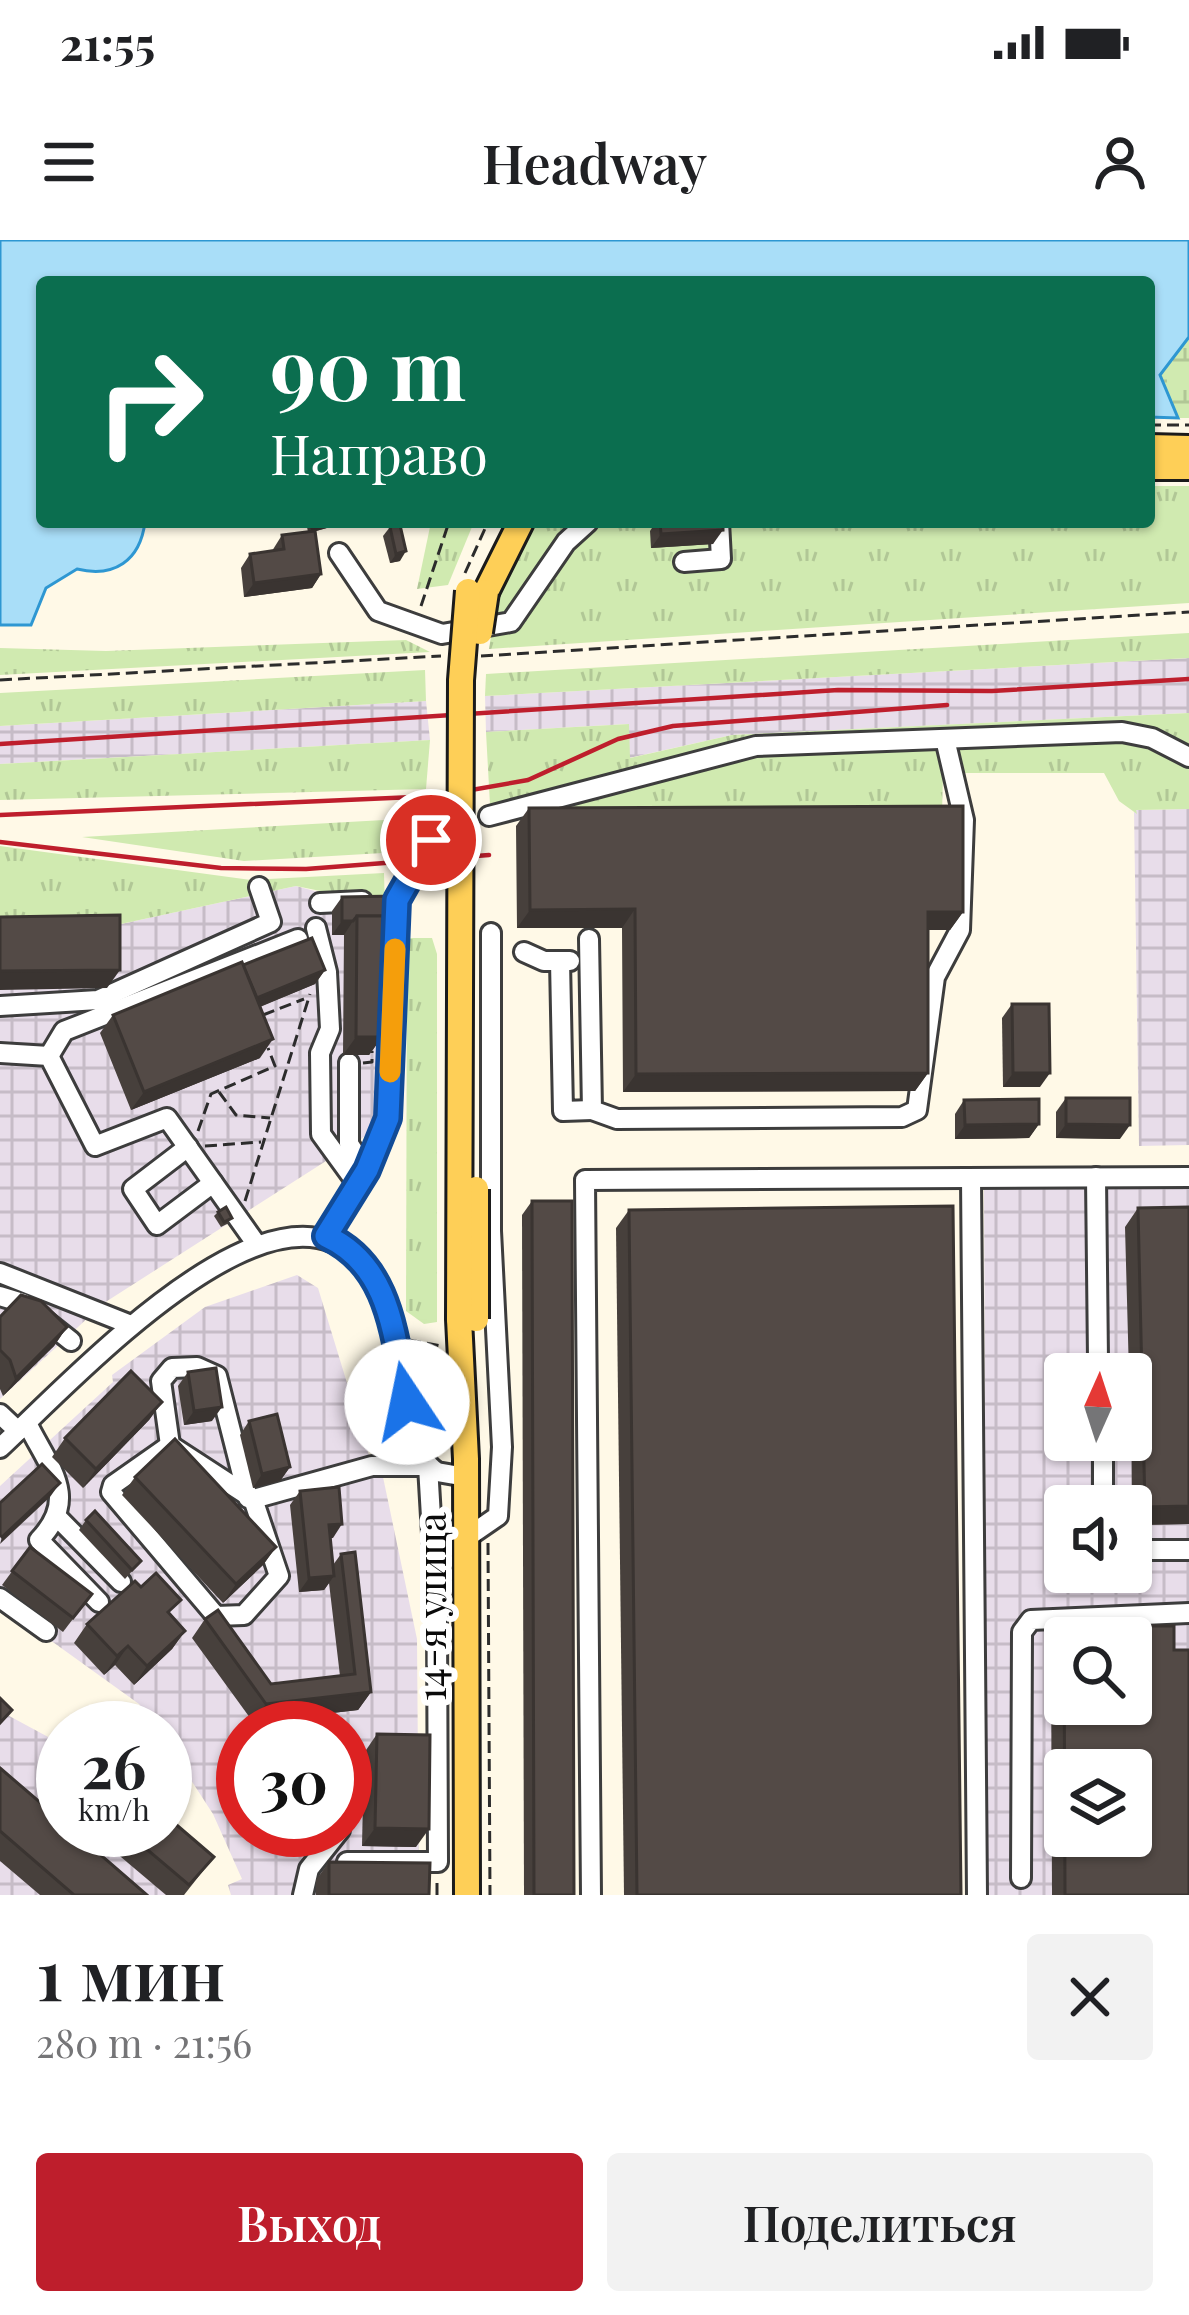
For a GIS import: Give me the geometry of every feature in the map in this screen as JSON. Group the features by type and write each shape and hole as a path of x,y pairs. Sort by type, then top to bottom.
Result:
{"main road":[{"path":"1155,447 1189,448"},
{"path":"1155,466 1189,467"},
{"path":"470,591 499,528"},
{"path":"470,591 517,528"},
{"name":"14-я улица","path":"467,1884 468,1319 460,680 470,591"}],"street":[{"path":"339,554 378,610 442,634 511,622 566,542 581,528"},
{"path":"684,562 721,559 719,528"},
{"path":"489,816 756,746 1122,732 1152,738 1189,758"},
{"path":"560,961 563,1111 592,1110 617,1119 641,1119 902,1117 917,1110 935,977 960,930 964,820 945,739"},
{"path":"326,1236 362,1178 388,1118 397,900 431,840"},
{"path":"0,1006 98,1000 271,922 259,887"},
{"path":"320,903 397,900"},
{"path":"316,928 327,972 330,1029 320,1053 321,1134 362,1178"},
{"path":"466,1538 498,1516 502,1447 491,1231 491,933"},
{"path":"49,1056 64,1031 298,939"},
{"path":"589,939 592,1110"},
{"path":"524,952 560,961 587,961"},
{"path":"0,1053 49,1056"},
{"path":"49,1056 95,1147 167,1118 257,1245"},
{"path":"349,1063 349,1144 362,1178"},
{"path":"188,1147 134,1190 158,1225 213,1184"},
{"path":"591,1895 585,1180 1189,1177"},
{"path":"970,1178 977,1895"},
{"path":"1096,1178 1098,1353"},
{"path":"0,1448 131,1325 257,1245 290,1234 326,1236 365,1261 377,1279 415,1444 428,1466 437,1619 438,1862"},
{"path":"0,1273 131,1325"},
{"path":"0,1296 23,1303 70,1341"},
{"path":"170,1445 113,1485 111,1497 216,1616 244,1615 279,1576 251,1498 217,1376 208,1370 172,1368 161,1382 170,1445 251,1498 373,1466 428,1466 448,1477 466,1468"},
{"path":"0,1414 22,1427 62,1494 59,1520 39,1540 99,1602"},
{"path":"59,1520 121,1582"},
{"path":"1152,1550 1189,1550"},
{"path":"0,1598 46,1631"},
{"path":"1021,1878 1022,1632 1031,1620 1189,1613"},
{"path":"303,1895 308,1869 318,1857"},
{"path":"347,1862 438,1862 467,1884"}],"path":[{"path":"1155,424 1189,425"},
{"path":"415,624 446,528"},
{"path":"470,591 486,528"},
{"path":"490,656 1189,612"},
{"path":"0,680 429,656"},
{"path":"232,1211 244,1204 306,998 317,985"},
{"path":"256,1018 306,998"},
{"path":"262,1034 275,1066 212,1094 197,1132 203,1146 263,1142"},
{"path":"349,1063 372,1062 372,1038"},
{"path":"218,1091 236,1115 270,1118"},
{"path":"407,1339 448,1346"}],"shaded area":[{"path":"1189,658 1189,713 732,735 629,758 628,724 486,732 485,696"},
{"path":"426,701 430,740 0,764 0,726"},
{"path":"1189,809 1189,1145 1139,1146 1134,810"},
{"path":"296,886 385,910 373,1131 104,1303 0,1399 0,923 107,927"},
{"path":"984,1186 1189,1187 1189,1895 987,1895"},
{"path":"297,1275 318,1288 376,1478 383,1477 417,1639 419,1895 231,1895 228,1885 242,1879 232,1857 372,1857 372,1701 216,1701 216,1821 192,1782 192,1701 135,1701 0,1604 0,1486 113,1382 112,1375 205,1307"},
{"path":"0,1711 36,1730 36,1857 155,1857 173,1895 0,1895"}],"green space":[{"path":"1189,337 1189,418 1178,418 1160,375"},
{"path":"1155,486 1189,486 1189,603 489,649 499,583 528,528 1155,528"},
{"path":"430,528 472,528 448,585 417,589"},
{"path":"1189,633 1189,658 485,696 486,674"},
{"path":"406,640 430,652 0,675 0,648 106,651"},
{"path":"425,670 426,701 0,726 0,693"},
{"path":"1189,713 1189,809 1136,810 1137,814 1119,801 1104,773 943,773 942,814 513,814 491,823 486,732 629,724 630,758 732,735"},
{"path":"430,740 426,789 0,800 0,764"},
{"path":"384,820 383,853 244,861 82,837"},
{"path":"0,846 251,880 384,873 385,910 332,911 330,893 296,886 107,927 0,923"},
{"path":"407,938 432,938 437,954 437,1322 424,1324 406,1311"},
{"path":"414,1343 444,1353 444,1450 433,1435"}],"water":[{"path":"0,240 1189,240 1189,337 1160,375 1178,418 1155,417 1155,276 36,276 36,528 144,528 137,547 123,564 103,571 77,569 46,588 31,625 0,625"}],"building":[{"path":"390,528 401,528 406,551 396,554"},
{"path":"660,528 723,528 723,530 661,534"},
{"path":"315,531 321,574 254,583 250,554 284,549 282,535"},
{"path":"963,806 963,912 928,912 928,1073 636,1074 635,909 530,910 529,808"},
{"path":"395,896 395,921 357,916 342,921 342,897"},
{"path":"120,915 120,970 0,971 0,917"},
{"path":"357,916 383,916 382,1037 356,1037"},
{"path":"312,938 325,970 257,998 243,965"},
{"path":"242,962 273,1039 144,1092 113,1015"},
{"path":"1012,1004 1049,1004 1050,1073 1013,1073"},
{"path":"1066,1098 1130,1098 1130,1125 1066,1124"},
{"path":"1039,1099 1039,1124 965,1125 964,1100"},
{"path":"532,1201 572,1201 574,1895 534,1895"},
{"path":"953,1206 961,1895 637,1895 629,1210"},
{"path":"226,1207 232,1218 224,1222 218,1212"},
{"path":"1189,1207 1189,1506 1152,1507 1152,1485 1144,1485 1144,1461 1152,1461 1152,1353 1141,1353 1138,1208"},
{"path":"21,1295 41,1301 67,1327 16,1378 10,1360 0,1350 0,1317"},
{"path":"216,1368 222,1407 194,1411 188,1372"},
{"path":"131,1371 162,1402 96,1469 65,1438"},
{"path":"277,1414 290,1467 262,1474 249,1421"},
{"path":"175,1439 276,1547 236,1584 135,1477"},
{"path":"42,1464 60,1483 2,1537 0,1503"},
{"path":"339,1487 342,1524 329,1525 334,1576 309,1578 300,1491"},
{"path":"95,1511 141,1561 132,1570 86,1520"},
{"path":"30,1547 92,1594 73,1618 12,1571"},
{"path":"355,1552 371,1692 264,1701 205,1619 218,1610 271,1684 355,1674 341,1554"},
{"path":"156,1573 181,1600 168,1612 185,1631 147,1666 128,1646 117,1656 87,1624 135,1581 141,1587"},
{"path":"1152,1626 1174,1626 1174,1650 1189,1650 1189,1895 1065,1895 1065,1857 1152,1857 1152,1749 1064,1749 1064,1725 1152,1725"},
{"path":"0,1698 12,1710 0,1723"},
{"path":"377,1734 430,1735 429,1829 375,1828"},
{"path":"0,1768 36,1799 36,1857 103,1857 147,1895 74,1895 0,1831"},
{"path":"192,1838 214,1857 189,1885 156,1857 192,1857"},
{"path":"329,1862 430,1863 429,1895 329,1895"}],"tunnel":[{"path":"431,840 489,816"}],"railway":[{"path":"0,744 838,690 992,691 1189,679"},
{"path":"0,815 437,796 528,780 618,739 673,726 947,705"},
{"path":"0,842 221,868 306,869 489,855"}],"slow traffic":[{"path":"390,1072 395,949"}],"route":[{"path":"407,1402 391,1320 377,1279 365,1261 326,1236 367,1170 388,1118 397,900 431,840"}]}
